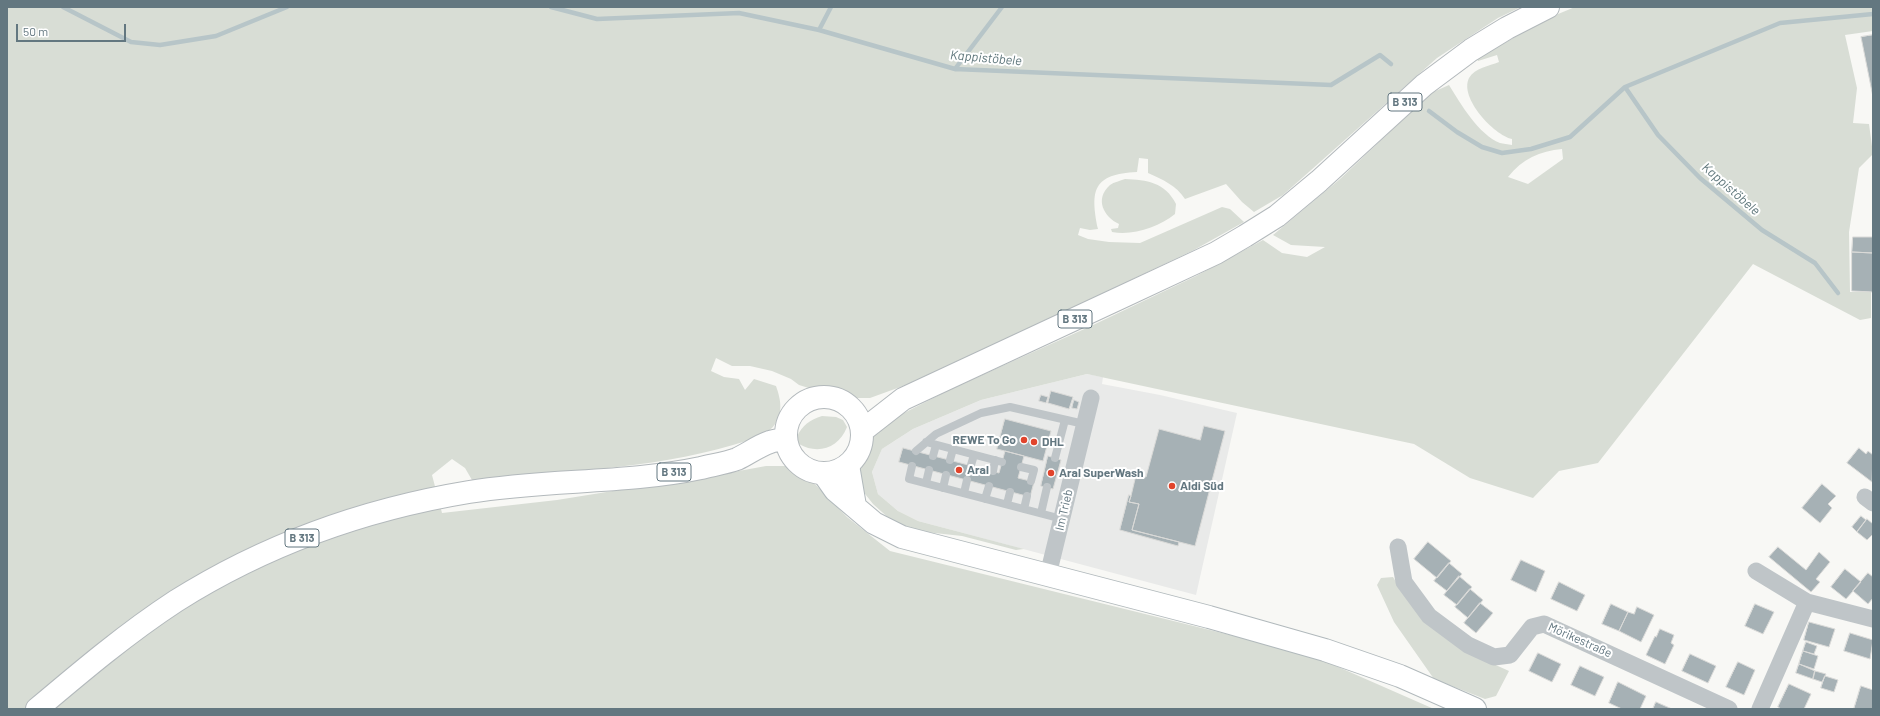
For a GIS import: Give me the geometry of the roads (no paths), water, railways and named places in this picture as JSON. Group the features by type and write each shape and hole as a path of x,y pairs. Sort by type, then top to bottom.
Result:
{"main road":[{"name":"B 313","path":"862,432 903,398 1216,253 1245,236 1277,216 1319,181 1424,84 1471,50 1501,31 1548,7"},
{"path":"825,397 837,399 848,406 860,422 862,432 861,444 856,456 848,465 836,471 823,473 811,471 800,464 789,447 787,426 792,414 806,401 825,397"},
{"name":"B 313","path":"848,406 903,398"},
{"name":"B 313","path":"37,709 105,652 177,601 250,560 321,530 388,508 471,491 551,484 611,481 701,468 737,458 770,442 789,447"},
{"path":"848,465 855,506"},
{"path":"823,473 835,490 874,523 902,537 1305,644 1400,676 1475,709"}],"street":[{"name":"Im Trieb","path":"1048,575 1090,398"},
{"name":"Mörikestraße","path":"1398,547 1404,582 1428,616 1468,645 1494,657 1510,655 1532,627 1544,624 1729,709"},
{"path":"1756,571 1807,602 1873,619"},
{"path":"1760,709 1807,602"}],"lane":[{"path":"916,451 936,434 981,413 1010,407 1084,424"},
{"path":"1055,458 1065,420"},
{"path":"926,442 999,461 993,471"},
{"path":"933,456 936,445"},
{"path":"950,460 953,449"},
{"path":"971,466 974,455"},
{"path":"912,466 909,479 1062,519"},
{"path":"1021,467 1034,470 1031,481"},
{"path":"926,483 929,470"},
{"path":"943,488 946,475"},
{"path":"964,493 968,480"},
{"path":"985,499 989,486"},
{"path":"1041,513 1047,487"},
{"path":"1007,504 1010,492"},
{"path":"1024,509 1027,496"}],"waterway":[{"name":"Kappistöbele","path":"63,7 131,42 160,45 216,36 287,7"},
{"name":"Kappistöbele","path":"551,7 597,19 739,13 819,30 955,69 1331,85 1380,55 1391,64"},
{"path":"819,30 831,7"},
{"path":"955,69 1002,7"},
{"name":"Kappistöbele","path":"1429,111 1457,132 1482,147 1502,153 1531,149 1570,137 1625,87 1780,23 1873,14"},
{"name":"Kappistöbele","path":"1625,87 1658,135 1700,178 1762,230 1815,263 1838,293"}],"place":[{"name":"REWE To Go","path":"1024,440"},
{"name":"DHL","path":"1034,442"},
{"name":"Aral","path":"959,470"},
{"name":"Aral SuperWash","path":"1051,473"},
{"name":"Aldi Süd","path":"1172,486"}]}
